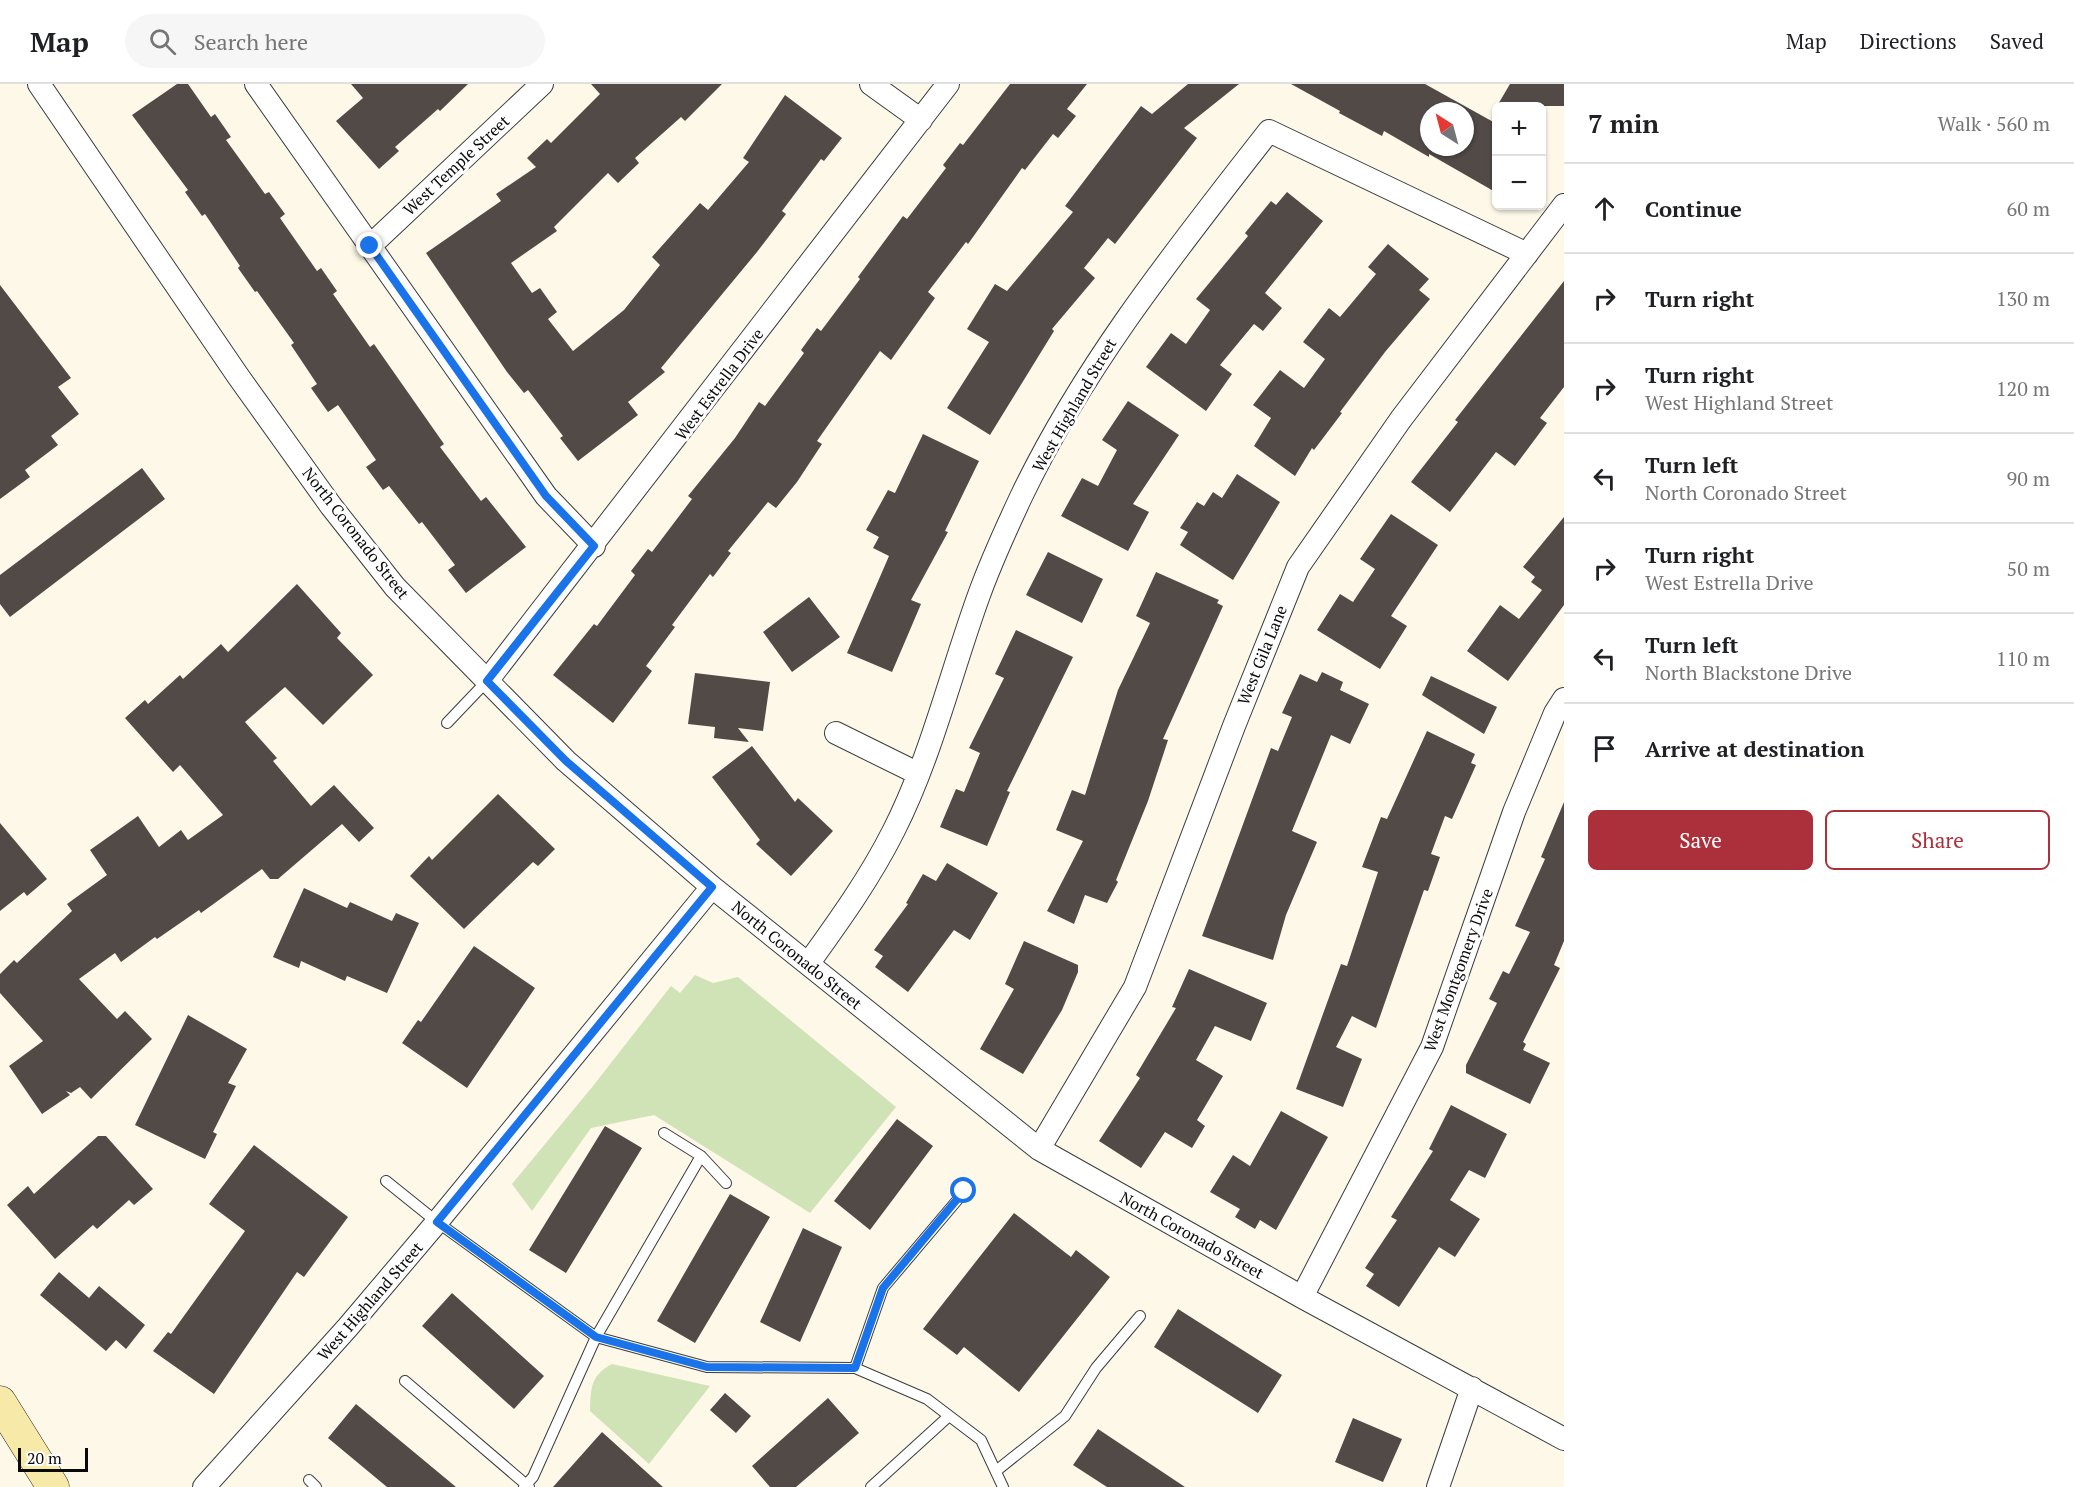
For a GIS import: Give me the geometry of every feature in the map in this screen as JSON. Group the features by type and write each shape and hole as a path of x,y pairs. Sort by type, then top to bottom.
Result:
{"main road":[{"path":"0,1402 53,1487"}],"street":[{"name":"North Coronado Street","path":"39,84 238,376 331,506 395,586 566,761 712,887 1039,1149 1302,1297 1564,1439"},
{"path":"256,84 546,496 594,546"},
{"name":"West Temple Street","path":"370,246 542,84"},
{"path":"871,84 921,120"},
{"name":"West Estrella Drive","path":"487,681 594,546 948,84"},
{"name":"West Highland Street","path":"808,964 858,894 895,829 917,773 979,593 1021,496 1090,373 1143,292 1269,131 1527,254"},
{"name":"West Gila Lane","path":"1039,1149 1135,987 1234,726 1298,567 1401,419 1564,205"},
{"name":"West Montgomery Drive","path":"1302,1297 1432,1047 1514,812 1555,713 1564,699"},
{"path":"836,733 917,773"},
{"name":"West Highland Street","path":"204,1487 348,1327 437,1222 712,887"},
{"path":"1438,1487 1472,1388"}],"lane":[{"path":"447,723 487,681"},
{"path":"664,1133 701,1156 726,1183"},
{"path":"405,1381 527,1486 596,1337 701,1156"},
{"path":"387,1181 437,1222 596,1337 707,1367 855,1368 927,1399 981,1440 1003,1487"},
{"path":"855,1368 883,1288 964,1191"},
{"path":"996,1472 1065,1416 1096,1368 1140,1316"},
{"path":"871,1487 949,1416"}],"green space":[{"path":"695,975 713,983 738,977 896,1107 810,1213 654,1115 591,1128 532,1211 512,1184 671,986 680,993"},
{"path":"612,1364 710,1386 649,1464 590,1411 593,1383 599,1373"}],"building":[{"path":"177,84 188,84 211,117 215,114 231,137 226,140 265,194 269,192 285,214 280,218 317,271 321,268 337,291 333,294 370,347 374,344 444,444 440,447 481,501 486,497 526,547 466,593 448,570 455,565 422,522 419,524 389,486 383,490 366,467 376,460 338,405 328,412 311,388 317,384 291,345 294,343 257,291 255,292 205,214 202,216 185,192 188,190 132,115"},
{"path":"351,84 468,84 440,111 438,109 395,147 399,151 379,169 336,121 363,98"},
{"path":"591,84 722,84 685,121 681,117 635,158 639,163 618,183 608,173 554,227 557,231 511,263 532,293 540,288 557,312 548,319 573,351 624,310 660,265 652,257 700,203 708,210 749,162 743,158 785,95 842,138 824,161 821,159 782,211 786,214 757,252 661,368 665,372 628,402 638,415 578,461 560,438 563,436 528,390 524,393 507,372 426,253 501,201 496,194 536,167 527,158 547,139 551,143 600,94"},
{"path":"1010,84 1087,84 1067,109 1076,116 1058,138 1053,134 1025,170 1022,168 968,244 966,242 928,292 935,298 891,360 880,351 817,441 822,444 797,482 776,508 768,502 728,551 731,553 713,577 710,574 672,625 675,627 646,666 652,671 613,723 553,675 594,624 597,626 635,575 631,571 648,549 652,552 692,499 688,496 735,438 759,402 765,406 804,353 801,350 817,328 821,331 903,216 907,219 946,168 943,165 960,143 963,145"},
{"path":"1188,84 1239,84 1184,128 1197,138 1115,244 1108,238 1084,268 1095,278 1052,329 1054,331 990,435 947,408 989,342 967,329 995,284 1007,291 1073,212 1065,206 1141,106 1152,114"},
{"path":"1291,84 1425,84 1457,102 1420,102 1420,152 1384,131 1382,136 1339,113 1340,111"},
{"path":"1510,84 1564,84 1564,106 1546,106 1546,102 1499,102"},
{"path":"1474,111 1492,121 1492,190 1432,156 1474,156"},
{"path":"1287,192 1323,221 1265,293 1282,308 1263,331 1254,324 1220,365 1232,374 1206,411 1146,367 1171,333 1186,344 1210,310 1196,299 1248,236 1245,233 1271,201 1276,205"},
{"path":"1388,244 1429,279 1419,290 1430,299 1385,352 1314,450 1312,448 1295,476 1254,446 1271,418 1253,405 1280,370 1304,388 1325,359 1303,342 1329,308 1340,317 1376,274 1368,267"},
{"path":"1564,281 1564,387 1540,418 1547,423 1515,466 1496,452 1450,512 1411,482 1458,422 1455,420"},
{"path":"0,285 71,378 58,387 79,414 51,436 58,445 25,470 30,477 0,499"},
{"path":"1128,401 1179,435 1133,504 1149,512 1128,551 1061,516 1082,478 1098,486 1117,450 1102,440"},
{"path":"923,434 979,461 945,531 948,532 911,600 921,604 892,672 847,653 889,556 873,548 879,537 866,530 888,490 895,493"},
{"path":"142,468 165,499 10,617 0,604 0,575"},
{"path":"1237,474 1280,502 1233,580 1180,545 1188,532 1180,528 1197,502 1204,506 1213,492 1222,498"},
{"path":"1391,514 1438,545 1391,616 1407,626 1380,669 1317,630 1340,594 1353,602 1375,569 1360,559"},
{"path":"1564,517 1564,605 1508,681 1467,651 1500,605 1519,619 1542,590 1531,582 1535,577 1523,567"},
{"path":"1048,552 1103,579 1082,623 1026,595"},
{"path":"1156,572 1219,600 1217,603 1223,606 1163,739 1168,740 1148,801 1116,880 1118,882 1107,903 1085,895 1074,924 1047,911 1083,841 1056,830 1072,790 1085,795 1118,690 1150,623 1136,616"},
{"path":"297,584 341,633 337,638 373,675 323,725 285,687 245,722 277,758 273,761 311,806 334,785 374,828 359,842 342,824 278,879 270,879 262,869 201,913 199,910 157,939 155,937 121,962 115,953 79,979 117,1019 125,1011 152,1039 91,1099 80,1087 71,1093 66,1091 70,1095 42,1114 9,1066 43,1041 0,993 0,974 14,960 17,963 72,911 67,904 107,875 90,850 138,816 159,847 181,830 188,840 223,815 180,765 173,772 125,718 145,700 148,704 180,675 183,679 221,644 228,652"},
{"path":"809,597 840,637 792,672 763,632"},
{"path":"1016,630 1073,657 1007,791 1010,792 987,846 940,827 956,789 964,792 980,753 969,748 1004,678 995,674"},
{"path":"1322,672 1343,682 1340,690 1369,704 1350,744 1331,735 1292,831 1317,842 1286,915 1273,960 1202,936 1271,748 1278,751 1292,717 1282,713 1300,674 1317,682"},
{"path":"695,673 770,682 763,731 738,728 749,742 714,738 715,727 688,724"},
{"path":"1431,676 1497,707 1484,734 1422,695"},
{"path":"1427,731 1475,754 1471,763 1476,765 1452,819 1445,816 1431,854 1440,857 1428,891 1424,890 1376,1028 1352,1016 1336,1047 1362,1059 1343,1107 1296,1089 1341,964 1347,966 1378,872 1362,867 1381,817 1387,819"},
{"path":"752,746 795,802 798,798 833,831 791,876 756,844 760,840 712,777"},
{"path":"498,794 555,849 538,866 533,862 464,929 410,876 429,856 432,860"},
{"path":"1564,802 1564,941 1554,965 1560,968 1523,1042 1526,1044 1523,1050 1550,1063 1530,1104 1466,1073 1466,1065 1497,1003 1489,999 1503,971 1509,974 1530,932 1515,926 1545,859 1541,857"},
{"path":"0,823 47,879 27,896 24,892 0,911"},
{"path":"947,863 998,893 970,940 954,930 908,992 875,967 883,956 874,950 908,904 906,903 923,874 936,881"},
{"path":"304,888 347,908 350,902 392,921 396,913 419,923 387,993 347,976 345,981 301,961 299,968 273,957"},
{"path":"1024,941 1078,965 1078,972 1062,1010 1023,1074 980,1049 1014,989 1005,984"},
{"path":"474,946 535,988 467,1088 402,1043 418,1020 421,1022"},
{"path":"1189,969 1267,1003 1251,1041 1215,1026 1196,1060 1223,1076 1197,1120 1205,1126 1192,1148 1165,1132 1141,1168 1099,1141 1140,1078 1136,1075 1176,1008 1172,1007"},
{"path":"188,1015 247,1049 228,1083 236,1086 213,1132 217,1134 205,1159 135,1125"},
{"path":"1451,1105 1507,1134 1485,1178 1469,1170 1450,1200 1480,1219 1455,1257 1439,1247 1399,1307 1366,1286 1374,1274 1365,1268 1397,1220 1391,1217 1433,1151 1429,1149"},
{"path":"1281,1111 1328,1137 1276,1230 1260,1220 1255,1229 1235,1217 1240,1209 1210,1192 1233,1155 1250,1166"},
{"path":"897,1119 933,1146 870,1230 834,1201"},
{"path":"605,1126 642,1148 566,1273 529,1250"},
{"path":"98,1136 106,1136 153,1189 134,1205 129,1200 97,1229 93,1225 55,1259 7,1205 28,1186 34,1194"},
{"path":"254,1145 348,1217 304,1277 297,1272 214,1394 153,1351 168,1332 171,1334 245,1231 209,1204"},
{"path":"730,1194 770,1217 695,1343 657,1321"},
{"path":"1014,1213 1071,1257 1076,1250 1110,1277 1019,1392 964,1347 957,1355 923,1329"},
{"path":"803,1228 842,1247 800,1342 760,1322"},
{"path":"59,1272 89,1298 99,1286 145,1325 126,1349 116,1340 106,1351 40,1295"},
{"path":"452,1293 544,1376 514,1409 422,1326"},
{"path":"1178,1309 1282,1375 1258,1413 1154,1347"},
{"path":"725,1393 751,1416 736,1433 710,1410"},
{"path":"828,1398 859,1433 796,1487 770,1487 752,1466"},
{"path":"356,1404 456,1487 387,1487 328,1438"},
{"path":"1353,1418 1402,1439 1383,1482 1335,1462"},
{"path":"1098,1429 1185,1487 1107,1487 1073,1465"},
{"path":"602,1432 663,1487 553,1487"}],"route":[{"path":"370,246 546,496 594,546 487,681 566,761 712,887 437,1222 596,1337 707,1367 855,1368 883,1288 964,1191"}]}
